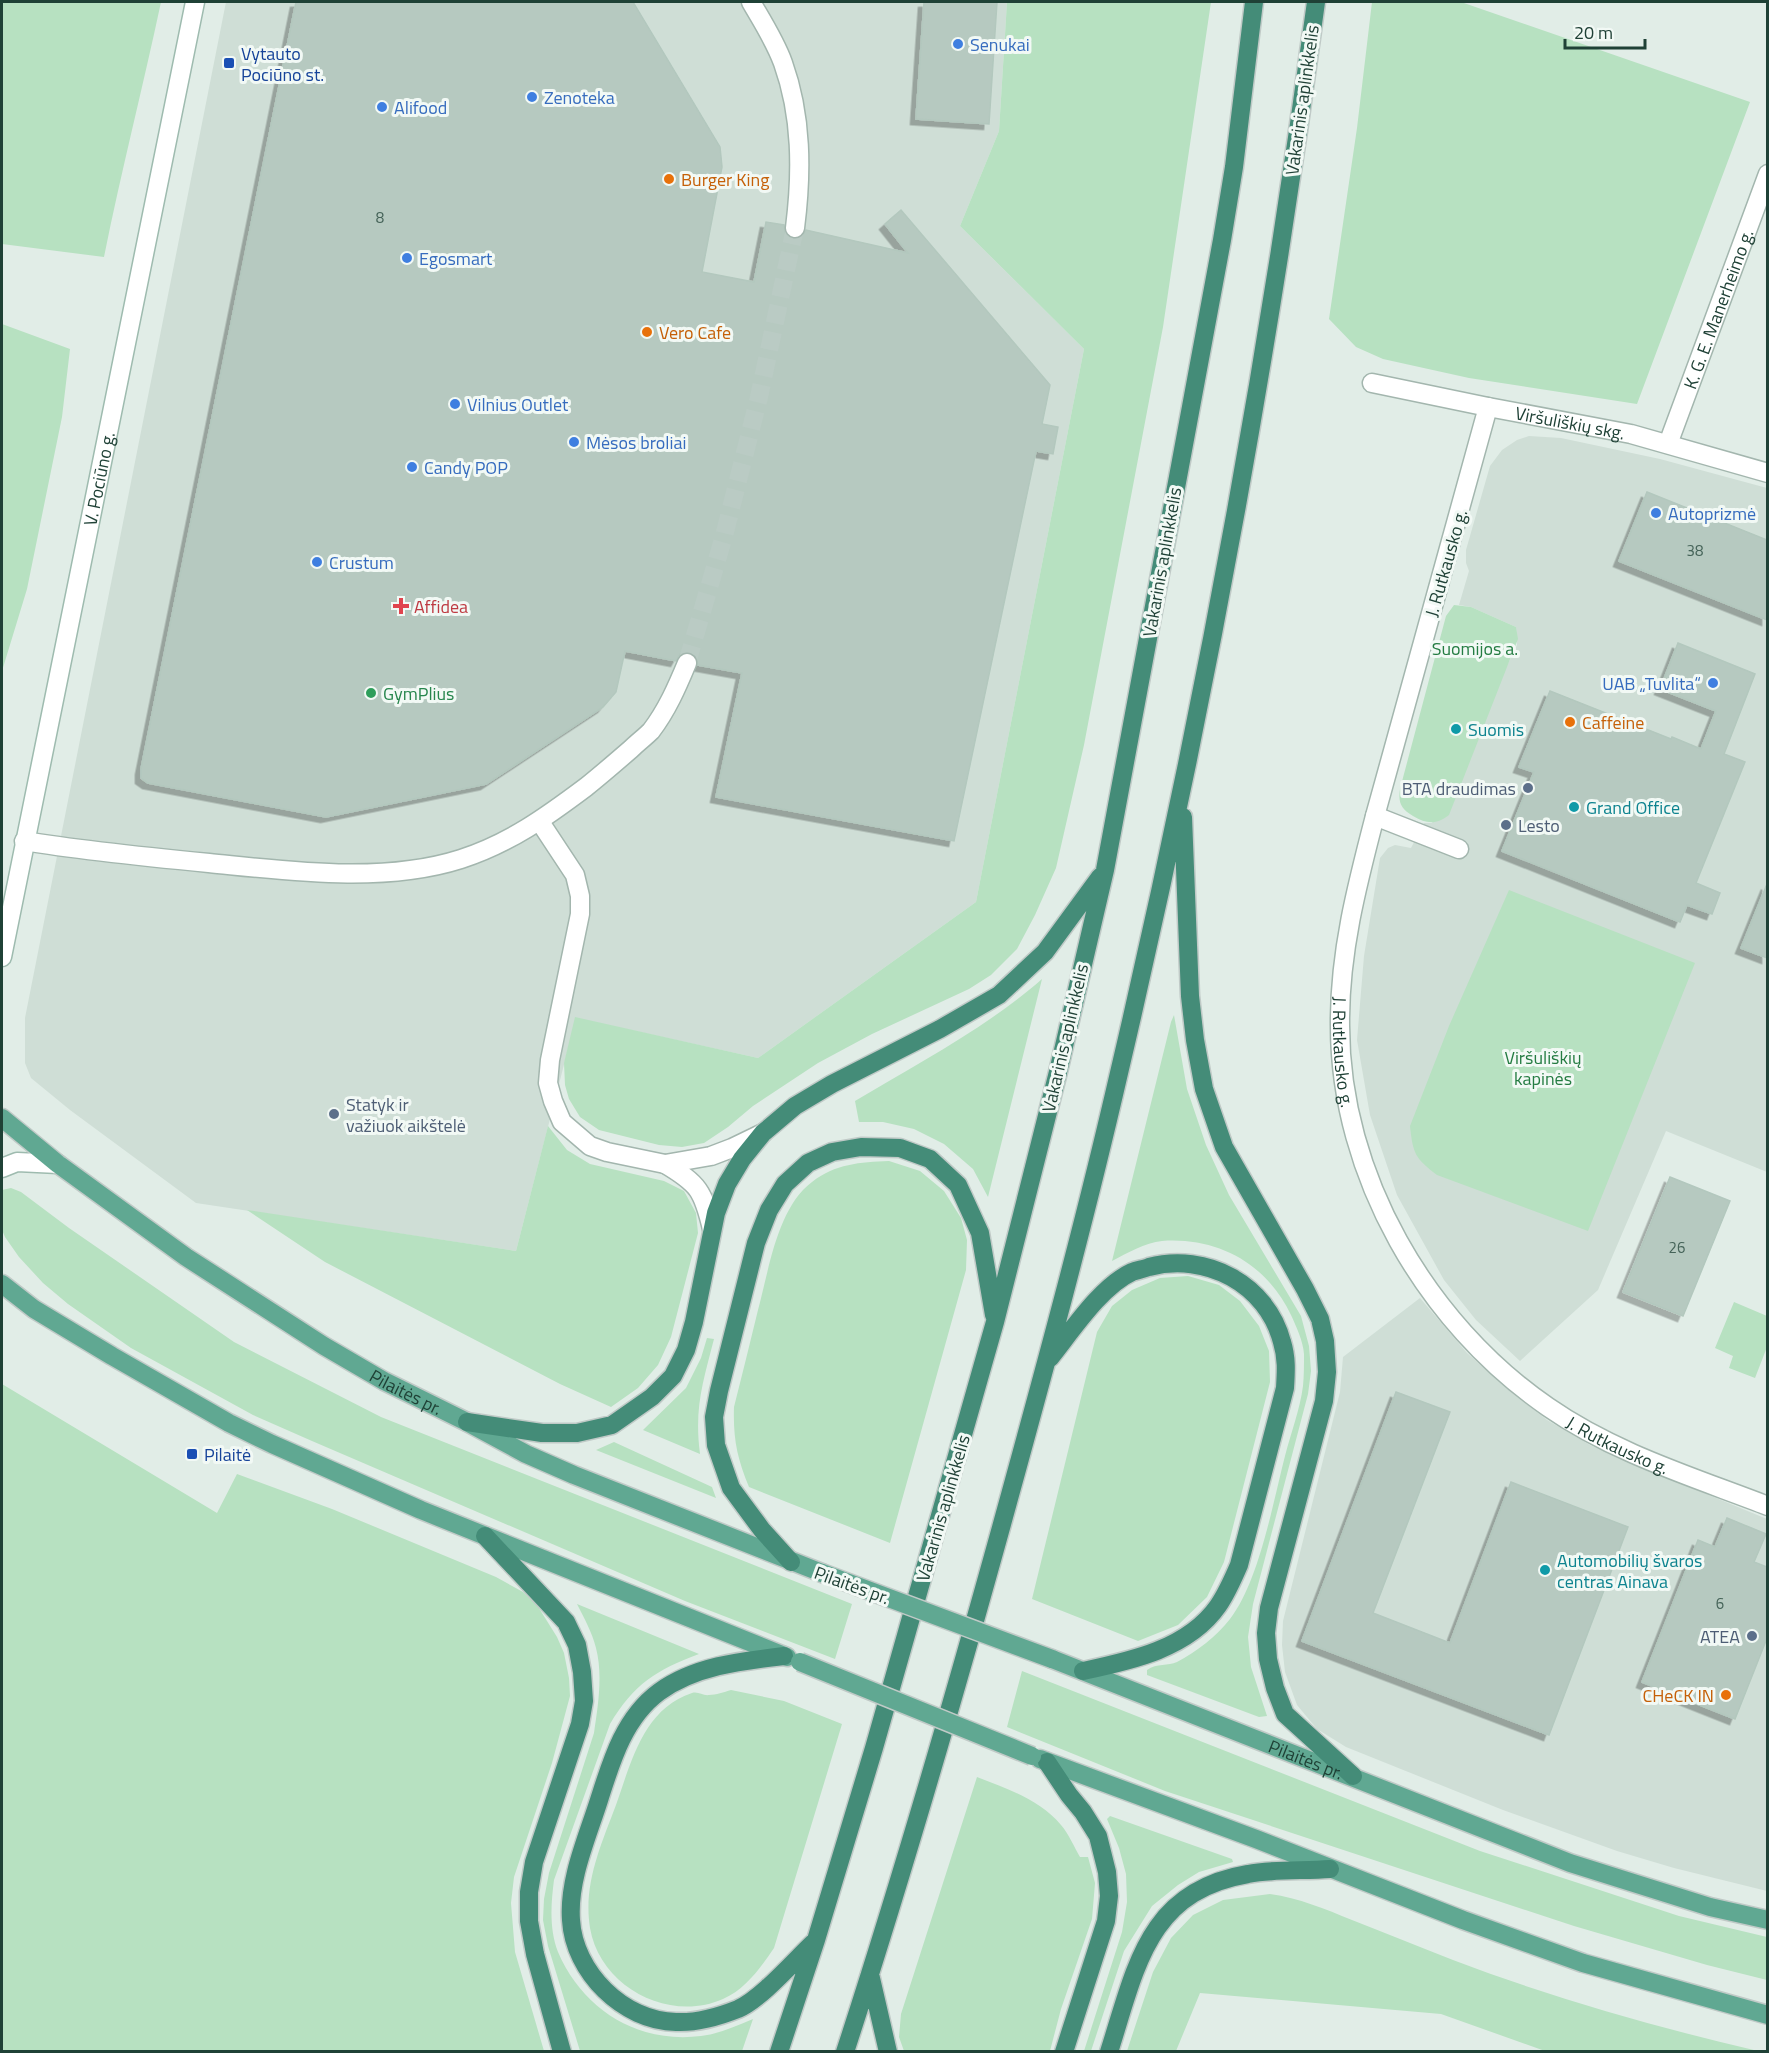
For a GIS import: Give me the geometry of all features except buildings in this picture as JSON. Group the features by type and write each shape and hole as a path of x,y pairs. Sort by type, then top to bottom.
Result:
{"highway":[{"name":"Vakarinis aplinkkelis","path":"779,2052 816,1940 874,1748 995,1323 1055,1084 1105,870 1222,240 1234,167 1254,2"},
{"name":"Vakarinis aplinkkelis","path":"844,2052 935,1765 1047,1362 1119,1076 1182,792 1265,355 1316,2"},
{"path":"1182,792 1190,996 1204,1089 1224,1147 1305,1289 1320,1319 1325,1341 1327,1372 1324,1401 1269,1608 1266,1633 1268,1659 1275,1688 1285,1714 1353,1776"},
{"path":"466,1422 542,1433 577,1433 612,1425 652,1397 673,1376 686,1350 694,1322 712,1229 727,1184 742,1159 763,1133 795,1106 832,1084 940,1029 999,995 1045,952 1105,870"},
{"path":"791,1562 762,1530 731,1488 716,1445 714,1417 756,1243 769,1210 785,1184 808,1163 832,1152 861,1147 900,1148 930,1159 958,1185 980,1233 995,1323"},
{"path":"1047,1362 1105,1291 1132,1272 1163,1264 1192,1263 1217,1269 1240,1282 1260,1301 1282,1341 1287,1365 1285,1388 1239,1565 1217,1608 1179,1641 1128,1661 1083,1671"},
{"path":"486,1536 566,1622 576,1645 582,1672 584,1701 580,1724 534,1862 529,1892 529,1922 535,1954 562,2052"},
{"path":"792,1659 723,1664 680,1678 657,1693 638,1713 622,1738 609,1770 577,1870 571,1897 571,1922 576,1946 588,1971 606,1992 625,2006 648,2017 674,2022 700,2021 740,2008 766,1988 816,1940"},
{"path":"1040,1759 1083,1812 1098,1836 1107,1872 1109,1896 1106,1921 1064,2052"},
{"path":"1109,2052 1137,1963 1150,1936 1166,1915 1185,1899 1203,1886 1226,1878 1251,1873 1330,1869"},
{"path":"870,1974 888,2052"}],"main road":[{"name":"Pilaitės pr.","path":"2,1118 58,1164 186,1257 324,1346 384,1381 526,1454 791,1562 1052,1659 1570,1863 1710,1907 1767,1920"},
{"path":"2,1284 44,1315 229,1423 322,1467 486,1536 1040,1759 1256,1839 1330,1869 1583,1963 1767,2015"}],"street":[{"name":"V. Pociūno g.","path":"2,957 4,933 195,2"},
{"path":"751,2 771,36 783,63 795,106 800,177 795,228"},
{"name":"K. G. E. Manerheimo g.","path":"1668,444 1767,174"},
{"name":"Viršuliškių skg.","path":"1371,383 1631,434 1767,473"},
{"name":"J. Rutkausko g.","path":"1488,407 1358,878 1347,929 1341,983 1340,1027 1343,1074 1350,1116 1379,1200 1427,1289 1460,1330 1496,1365 1548,1407 1595,1435 1644,1458 1767,1506"},
{"path":"24,841 73,849 255,867 335,872 402,870 459,860 490,848 540,822 598,777 650,732 672,699 687,663"},
{"path":"1375,816 1459,849"},
{"path":"540,822 575,875 580,896 580,914 550,1060 548,1083 553,1101 562,1122 590,1146 606,1152 665,1164 687,1176 699,1188 705,1200 712,1229"},
{"path":"665,1164 711,1156 763,1133"},
{"path":"2,1168 17,1162 58,1164"}],"shaded area":[{"path":"226,2 1007,2 999,131 960,226 1084,349 976,902 758,1058 576,1018 516,1251 196,1203 70,1110 31,1078 25,1063 25,1018"},
{"path":"1529,436 1561,438 1660,459 1767,488 1767,1172 1666,1131 1598,1290 1520,1361 1476,1320 1444,1280 1397,1195 1370,1115 1357,1040 1364,956 1380,858 1388,848 1395,845 1411,848 1424,823 1432,823 1517,645 1516,627 1471,607 1459,605 1469,571 1466,563 1466,550 1490,466 1502,450 1517,440"},
{"path":"1420,1298 1467,1353 1547,1420 1590,1445 1767,1519 1767,1891 1617,1851 1503,1810 1346,1747 1317,1729 1297,1705 1285,1672 1282,1645 1283,1621 1340,1392 1343,1357"}],"green space":[{"path":"2,2 161,2 104,257 2,244"},
{"path":"1007,2 1211,2 1163,327 1084,745 1056,868 1017,949 991,975 969,989 872,1034 818,1063 753,1106 704,1143 682,1147 659,1145 599,1130 580,1117 569,1099 565,1085 564,1063 575,1017 758,1058 976,902 1084,349 960,226 999,131"},
{"path":"1372,2 1461,2 1750,102 1637,404 1469,378 1383,359 1356,347 1329,319 1357,128"},
{"path":"2,324 70,349 62,417 27,589 2,671"},
{"name":"Suomijos a.","path":"1454,605 1471,607 1516,627 1518,639 1449,815 1436,822 1427,822 1413,816 1403,808 1400,802 1400,789 1446,616"},
{"name":"Viršuliškių kapinės","path":"1509,890 1695,963 1588,1231 1437,1175 1416,1155 1412,1143 1410,1126 1449,1026"},
{"path":"1042,979 988,1197 973,1169 944,1144 914,1129 883,1122 859,1122 855,1101 999,1013"},
{"path":"1174,1015 1187,1089 1206,1145 1229,1195 1301,1316 1309,1346 1311,1371 1308,1394 1253,1604 1248,1637 1251,1667 1267,1716 1259,1717 1147,1675 1147,1670 1177,1662 1206,1643 1225,1625 1240,1603 1264,1541 1300,1403 1304,1374 1304,1354 1299,1334 1281,1297 1269,1281 1238,1257 1202,1244 1162,1241 1143,1246 1112,1261"},
{"path":"548,1126 567,1150 590,1164 664,1181 684,1191 696,1213 698,1233 671,1337 658,1365 638,1388 611,1407 560,1384 325,1262 247,1210 516,1251"},
{"path":"889,1161 920,1171 944,1191 961,1218 967,1240 966,1270 890,1543 749,1487 741,1467 735,1438 734,1418 734,1407 771,1259 782,1223 790,1207 812,1182 830,1171 858,1163"},
{"path":"11,1188 21,1192 234,1342 381,1417 852,1604 835,1659 685,1601 253,1415 131,1348 68,1304 43,1283 19,1257 2,1230 2,1190"},
{"path":"1188,1276 1219,1285 1240,1301 1259,1326 1269,1351 1270,1382 1224,1562 1207,1597 1178,1625 1138,1641 1032,1599 1097,1332 1112,1306 1132,1290 1160,1278"},
{"path":"1734,1302 1767,1316 1767,1347 1755,1378 1729,1368 1733,1356 1715,1348"},
{"path":"707,1338 714,1339 699,1409 700,1454 643,1430 686,1388 701,1358"},
{"path":"2,1384 217,1513 237,1474 332,1509 496,1577 523,1592 537,1605 564,1653 570,1696 552,1763 514,1877 511,1903 515,1952 544,2051 2,2051"},
{"path":"614,1442 712,1487 716,1498 596,1450"},
{"path":"577,1604 699,1654 670,1666 647,1680 628,1698 610,1724 554,1880 552,1925 558,1952 582,1991 615,2019 635,2028 678,2037 701,2036 721,2032 753,2019 742,2051 580,2051 548,1946 543,1920 549,1873 594,1733 598,1701 599,1669 596,1648"},
{"path":"1022,1671 1480,1851 1679,1916 1767,1937 1767,1980 1574,1926 1165,1791 1007,1727"},
{"path":"731,1690 784,1701 842,1724 774,1948 746,1983 723,1999 702,2005 681,2006 660,2003 640,1995 622,1983 607,1967 596,1949 588,1912 591,1880 599,1850 627,1772 650,1724 675,1701 692,1693 712,1695"},
{"path":"977,1777 1022,1796 1043,1808 1064,1829 1080,1857 1088,1857 1095,1883 1092,1919 1061,2009 1050,2051 904,2051 899,2037 901,2014"},
{"path":"1110,1816 1232,1859 1233,1862 1199,1872 1152,1906 1124,1951 1091,2051 1084,2051 1122,1932 1127,1902 1126,1874 1119,1848 1107,1819"},
{"path":"1270,1894 1312,1904 1453,1960 1566,1999 1643,2022 1758,2051 1545,2051 1441,2014 1200,1993 1176,2051 1127,2051 1153,1972 1171,1938 1193,1915 1223,1900"}],"tunnel":[{"path":"687,663 724,536 759,397 795,228"}],"place":[{"name":"Senukai","path":"958,44"},
{"name":"Vytauto Pociūno st.","path":"229,63"},
{"name":"Zenoteka","path":"532,97"},
{"name":"Alifood","path":"382,107"},
{"name":"Burger King","path":"669,179"},
{"name":"Egosmart","path":"407,258"},
{"name":"Vero Cafe","path":"647,332"},
{"name":"Vilnius Outlet","path":"455,404"},
{"name":"Mėsos broliai","path":"574,442"},
{"name":"Candy POP","path":"412,467"},
{"name":"Autoprizmė","path":"1656,513"},
{"name":"Crustum","path":"317,562"},
{"name":"Affidea","path":"401,606"},
{"name":"UAB „Tuvlita“","path":"1713,683"},
{"name":"GymPlius","path":"371,693"},
{"name":"Caffeine","path":"1570,722"},
{"name":"Suomis","path":"1456,729"},
{"name":"BTA draudimas","path":"1528,788"},
{"name":"Grand Office","path":"1574,807"},
{"name":"Lesto","path":"1506,825"},
{"name":"Statyk ir važiuok aikštelė","path":"334,1114"},
{"name":"Pilaitė","path":"192,1454"},
{"name":"Automobilių švaros centras Ainava","path":"1545,1570"},
{"name":"ATEA","path":"1752,1636"},
{"name":"CHeCK IN","path":"1726,1695"}]}
